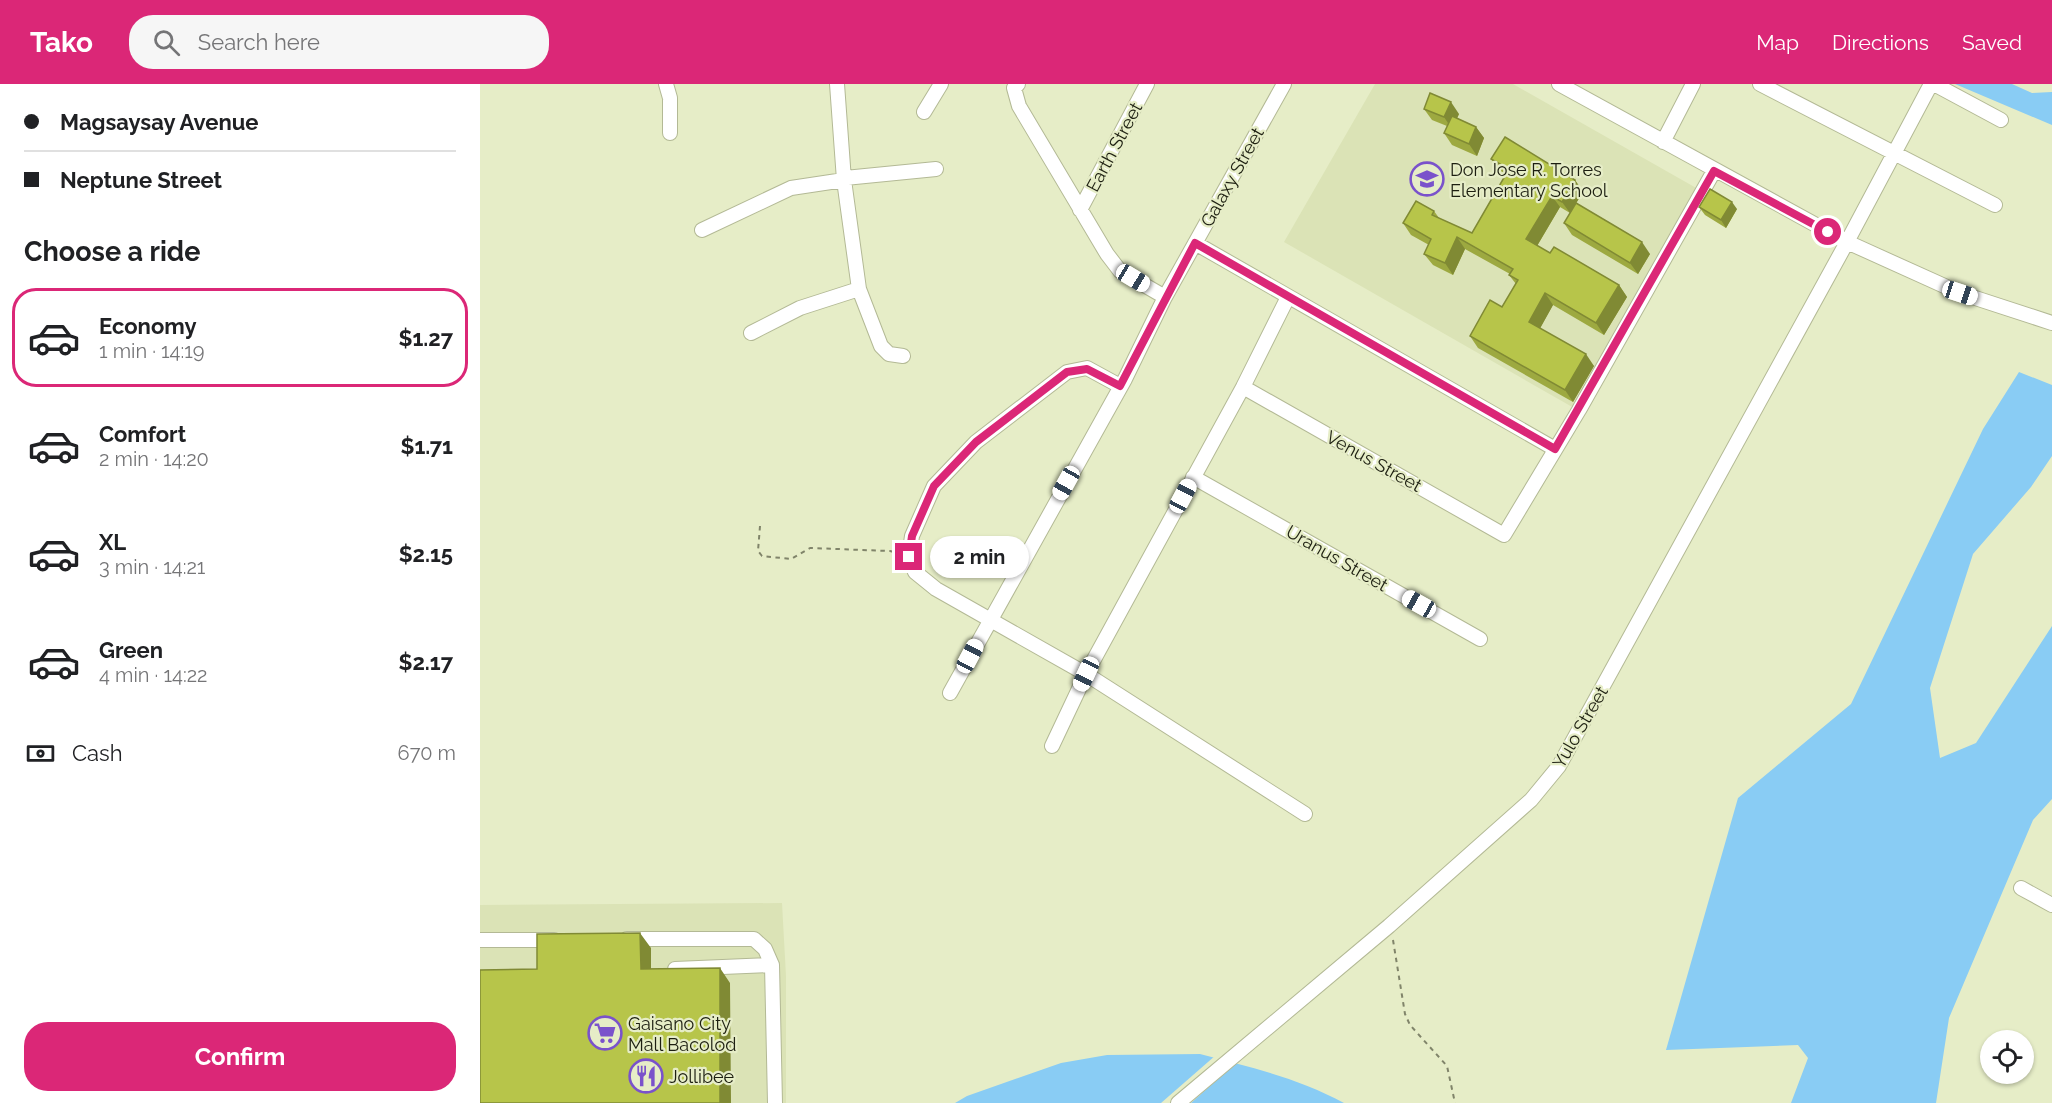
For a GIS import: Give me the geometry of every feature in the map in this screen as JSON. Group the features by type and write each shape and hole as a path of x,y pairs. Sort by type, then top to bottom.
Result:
{"street":[{"path":"666,84 670,98 670,133"},
{"path":"837,84 844,179 859,289 881,346 889,354 903,356"},
{"path":"924,112 941,84"},
{"path":"1017,84 1014,88 1019,106 1080,210 1120,271 1165,297"},
{"name":"Earth Street","path":"1080,210 1147,84"},
{"name":"Galaxy Street","path":"950,693 1120,386 1165,297 1284,84"},
{"path":"1663,142 1693,84"},
{"path":"1760,84 1995,205"},
{"path":"1933,84 2001,120"},
{"name":"Yulo Street","path":"1178,1103 1389,926 1531,800 1559,766 1847,243 1893,152 1933,84"},
{"path":"1565,85 1714,171 1847,243 1960,293 2052,323"},
{"path":"702,230 791,188 844,179 936,169"},
{"path":"1195,243 1555,449 1714,171"},
{"path":"751,333 800,308 859,289"},
{"path":"1052,746 1086,674 1243,387 1288,297"},
{"path":"1120,386 1087,369 1067,372 976,442 934,486 912,536 909,557 915,572 936,590 990,618 1086,674 1305,813"},
{"name":"Venus Street","path":"1243,387 1504,535 1555,449"},
{"name":"Uranus Street","path":"1193,477 1480,639"},
{"path":"2021,888 2052,905"},
{"path":"611,939 754,939 765,949 772,965 775,1103"},
{"path":"480,940 563,940"},
{"path":"665,969 772,965"}],"path":[{"path":"760,526 758,551 762,556 791,559 810,548 890,551"},
{"path":"1389,926 1398,960 1405,1014 1420,1037 1447,1066 1455,1103"}],"shaded area":[{"path":"1375,84 1513,84 1698,189 1574,408 1284,242"},
{"path":"782,903 786,976 786,1103 480,1103 480,905"}],"water":[{"path":"1955,84 2012,84 2032,93 2052,92 2052,125"},
{"path":"2019,372 2052,385 2052,456 2031,487 1973,554 1930,688 1940,758 1976,743 2052,626 2052,799 2033,820 1949,1018 1936,1103 1791,1103 1808,1058 1798,1045 1666,1050 1738,798 1851,704 1983,429"},
{"path":"1200,1054 1291,1080 1344,1103 955,1103 967,1096 1061,1063 1107,1055"}],"pier":[{"path":"1216,1055 1238,1061 1191,1103 1161,1103"}],"building":[{"path":"1430,93 1451,102 1444,117 1424,109"},
{"path":"1452,116 1476,127 1469,144 1444,133"},
{"path":"1505,137 1575,180 1562,202 1552,196 1526,239 1550,253 1554,247 1619,285 1596,323 1545,293 1529,322 1586,354 1565,390 1470,336 1490,300 1502,307 1518,280 1509,275 1513,269 1457,237 1445,263 1424,254 1431,239 1403,223 1416,201 1434,211 1432,215 1472,233 1509,169 1491,159"},
{"path":"1710,189 1732,202 1721,220 1699,207"},
{"path":"1576,203 1642,242 1630,263 1564,223"},
{"name":"Gaisano City Mall Bacolod","path":"640,933 641,969 720,968 720,1103 480,1103 480,970 537,969 537,934"}],"place":[{"name":"Don Jose R. Torres Elementary School","path":"1427,179"},
{"name":"Gaisano City Mall Bacolod","path":"605,1033"},
{"name":"Jollibee","path":"646,1076"}],"route":[{"path":"909,557 912,536 934,486 976,442 1067,372 1087,369 1120,386 1195,243 1555,449 1714,171 1828,232"}]}
